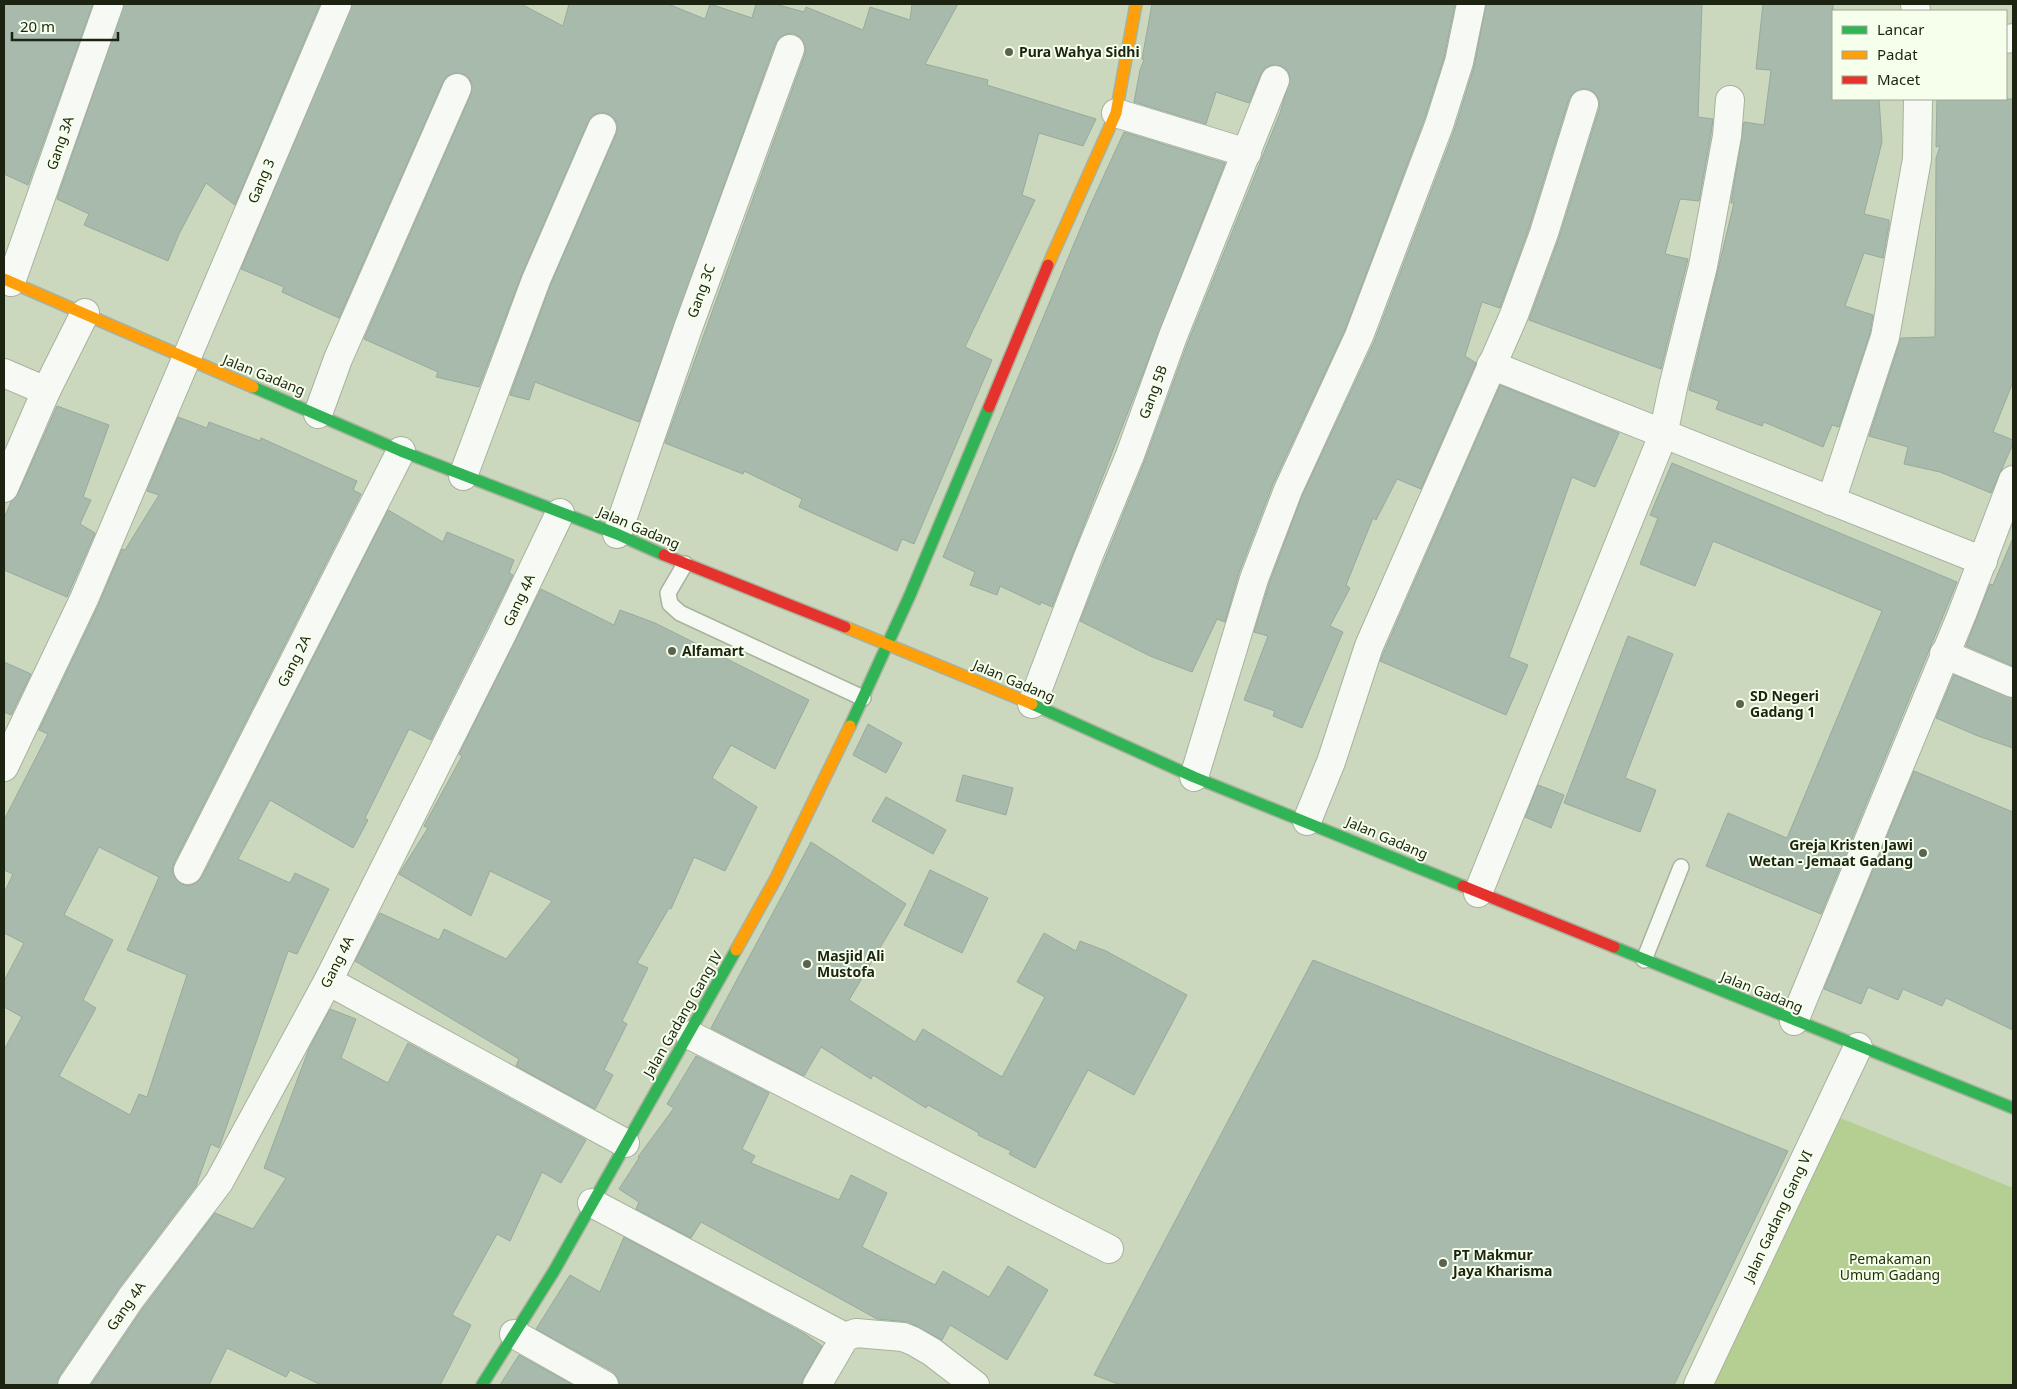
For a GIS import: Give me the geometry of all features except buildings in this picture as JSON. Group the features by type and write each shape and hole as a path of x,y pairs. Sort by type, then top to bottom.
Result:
{"main road":[{"name":"Jalan Gadang Gang IV","path":"482,1385 554,1271 625,1143 690,1035 775,880 863,698 888,644 1010,352 1116,113 1136,4"},
{"name":"Jalan Gadang","path":"7,280 401,451 617,534 685,564 888,644 1032,704 1194,777 1307,821 1478,893 2013,1108"}],"street":[{"name":"Gang 3A","path":"7,280 108,4"},
{"name":"Gang 3","path":"4,767 84,599 338,4"},
{"path":"1194,777 1254,579 1288,490 1359,336 1439,124 1458,62 1471,4"},
{"name":"Gang 3C","path":"617,534 688,328 790,50"},
{"name":"Gang 5B","path":"1032,704 1088,557 1130,455 1172,336 1275,80"},
{"path":"318,414 338,359 457,88"},
{"path":"1478,893 1663,435 1674,383 1704,266 1728,136 1730,100"},
{"path":"1831,501 1885,337 1917,159 1918,100"},
{"path":"1307,821 1331,762 1369,646 1514,315 1544,233 1584,104"},
{"path":"1116,113 1247,153"},
{"path":"463,476 536,280 602,128"},
{"path":"4,488 46,391 84,313"},
{"path":"1491,365 1983,561"},
{"path":"4,373 46,391"},
{"name":"Gang 2A","path":"188,870 401,451"},
{"path":"1794,1021 1983,561 2013,480"},
{"name":"Gang 4A","path":"72,1385 131,1298 219,1182 328,981 502,634 560,513"},
{"path":"1944,654 2013,683"},
{"path":"328,981 625,1143"},
{"path":"690,1035 1109,1249"},
{"name":"Jalan Gadang Gang VI","path":"1698,1385 1858,1047"},
{"path":"592,1203 845,1337"},
{"path":"817,1385 845,1337 856,1333 908,1339 932,1352 975,1385"},
{"path":"514,1334 604,1385"}],"lane":[{"path":"685,564 668,593 670,604 680,613 863,698"},
{"path":"1644,960 1681,867"}],"green space":[{"name":"Pemakaman Umum Gadang","path":"1828,1113 2013,1188 2013,1385 1706,1385"}],"traffic: fast":[{"path":"253,387 401,451 617,534 664,555"},
{"path":"850,726 910,595 989,407"},
{"path":"1032,704 1194,777 1463,886"},
{"path":"1614,947 2013,1108"},
{"path":"482,1385 554,1271 736,950"}],"traffic: slow":[{"path":"1048,265 1116,113 1136,4"},
{"path":"4,279 253,387"},
{"path":"845,627 1032,704"},
{"path":"736,950 775,880 850,726"}],"traffic: jam":[{"path":"989,407 1048,265"},
{"path":"664,555 845,627"},
{"path":"1463,886 1614,947"}],"place":[{"name":"Pura Wahya Sidhi","path":"1009,52"},
{"name":"Alfamart","path":"672,651"},
{"name":"SD Negeri Gadang 1","path":"1740,704"},
{"name":"Greja Kristen Jawi Wetan - Jemaat Gadang","path":"1923,853"},
{"name":"Masjid Ali Mustofa","path":"807,964"},
{"name":"PT Makmur Jaya Kharisma","path":"1443,1263"}]}
